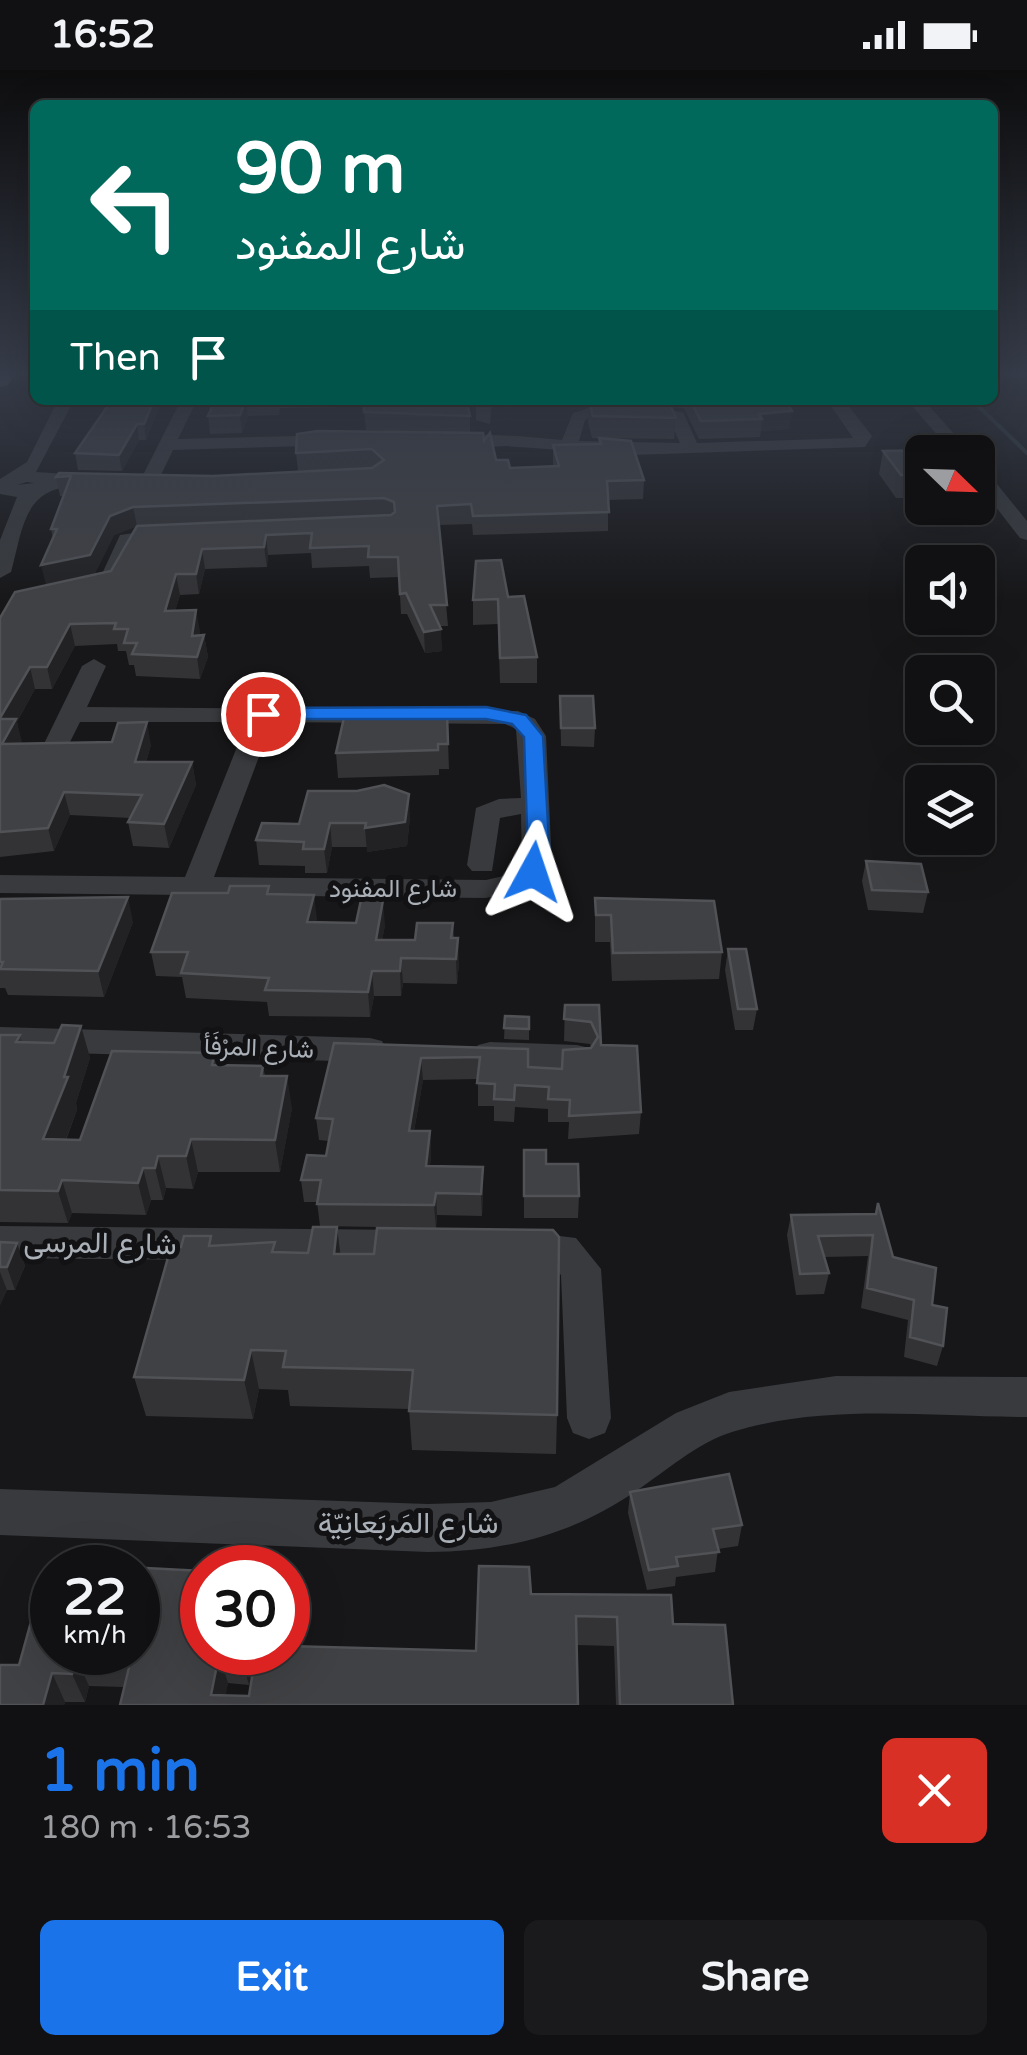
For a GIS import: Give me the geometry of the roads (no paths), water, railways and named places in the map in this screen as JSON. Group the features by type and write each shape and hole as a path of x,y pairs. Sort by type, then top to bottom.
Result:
{"street":[{"path":"0,572 21,484 39,450"},
{"path":"21,484 143,482 163,450"},
{"path":"995,494 1027,534"},
{"path":"73,591 110,580 128,539 202,533"},
{"path":"51,756 94,666"},
{"name":"شارع المفنود","path":"0,884 195,888 509,886 527,878 537,866 533,736 526,724 509,716 71,714"},
{"path":"195,888 263,714"},
{"path":"482,865 486,814 499,807 537,805"},
{"name":"شارع المرْفَأ","path":"0,1039 398,1051"},
{"path":"458,1053 578,1057"},
{"name":"شارع المرسى","path":"0,1242 551,1247 578,1262 582,1276 589,1418"},
{"name":"شارع المَربَعانِيّة","path":"0,1512 428,1528 492,1526 555,1512 686,1431 728,1412 774,1401 1027,1398"}]}
